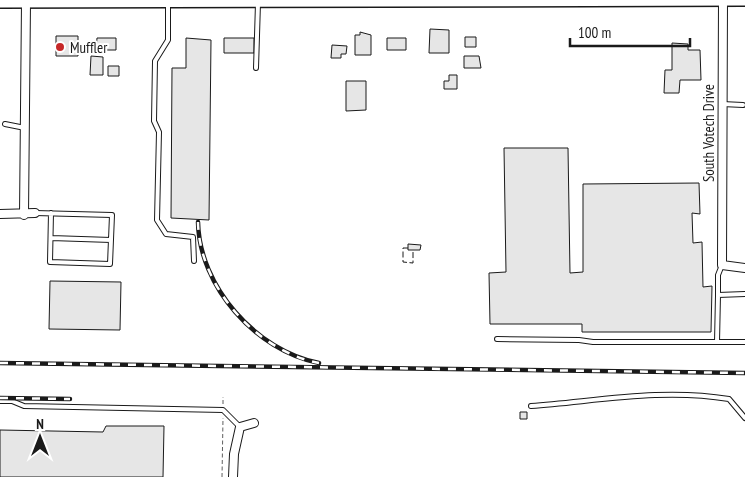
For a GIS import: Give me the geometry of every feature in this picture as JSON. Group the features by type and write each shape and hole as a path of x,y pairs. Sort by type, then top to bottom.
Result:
{"main road":[{"path":"0,2 745,0"}],"street":[{"name":"South Votech Drive","path":"722,265 723,0"},
{"path":"24,215 26,2"},
{"path":"0,214 24,215 35,213"},
{"path":"722,265 745,268"},
{"path":"233,477 234,454 240,427 254,423"}],"lane":[{"path":"250,1 256,68"},
{"path":"168,2 168,40 155,61 154,120 159,132 157,220 166,234 193,237 194,261"},
{"path":"722,104 743,105"},
{"path":"6,124 25,128"},
{"path":"35,213 51,213 112,215 110,264 50,262 51,213"},
{"path":"51,238 111,240"},
{"path":"717,342 718,276 722,265"},
{"path":"718,295 745,294"},
{"path":"497,339 579,340 594,342 745,342"},
{"path":"532,406 656,393 698,394 728,399 745,418"},
{"path":"0,401 12,401 24,406 223,410 240,427"}],"path":[{"path":"222,477 223,397"}],"building":[{"path":"430,29 449,30 449,53 429,53"},
{"path":"360,32 371,35 371,55 355,55 355,35 360,35"},
{"path":"56,36 78,36 78,56 56,56"},
{"path":"465,37 476,37 476,47 465,47"},
{"path":"97,38 116,38 116,50 96,50"},
{"path":"186,38 211,40 209,220 171,218 172,68 186,68"},
{"path":"224,38 254,38 254,53 224,53"},
{"path":"387,38 406,38 406,50 387,50"},
{"path":"672,43 688,44 688,50 700,50 701,80 680,80 679,93 664,93 665,70 672,70"},
{"path":"332,45 347,46 346,54 341,54 341,58 331,58"},
{"path":"91,56 103,57 103,75 90,75"},
{"path":"464,56 479,56 481,68 464,68"},
{"path":"108,66 119,66 119,76 108,76"},
{"path":"449,75 457,75 457,89 444,89 444,81 449,81"},
{"path":"346,81 366,81 366,110 346,111"},
{"path":"504,148 568,148 570,273 583,272 583,184 699,183 700,214 692,213 693,243 702,242 703,287 712,286 711,332 582,332 582,324 490,324 489,273 506,272"},
{"path":"408,244 421,245 420,250 408,250"},
{"path":"50,281 121,282 120,330 49,329"},
{"path":"520,412 527,412 527,419 520,419"},
{"path":"106,426 164,426 163,477 0,477 0,430 103,432"}],"railway":[{"path":"198,222 201,246 208,269 220,292 235,312 253,330 274,345 296,356 319,363"},
{"path":"0,363 745,373"},
{"path":"0,398 70,399"}],"fence":[{"path":"408,248 403,248 403,262 413,263 413,250"}],"place":[{"name":"Muffler","path":"60,47"}]}
